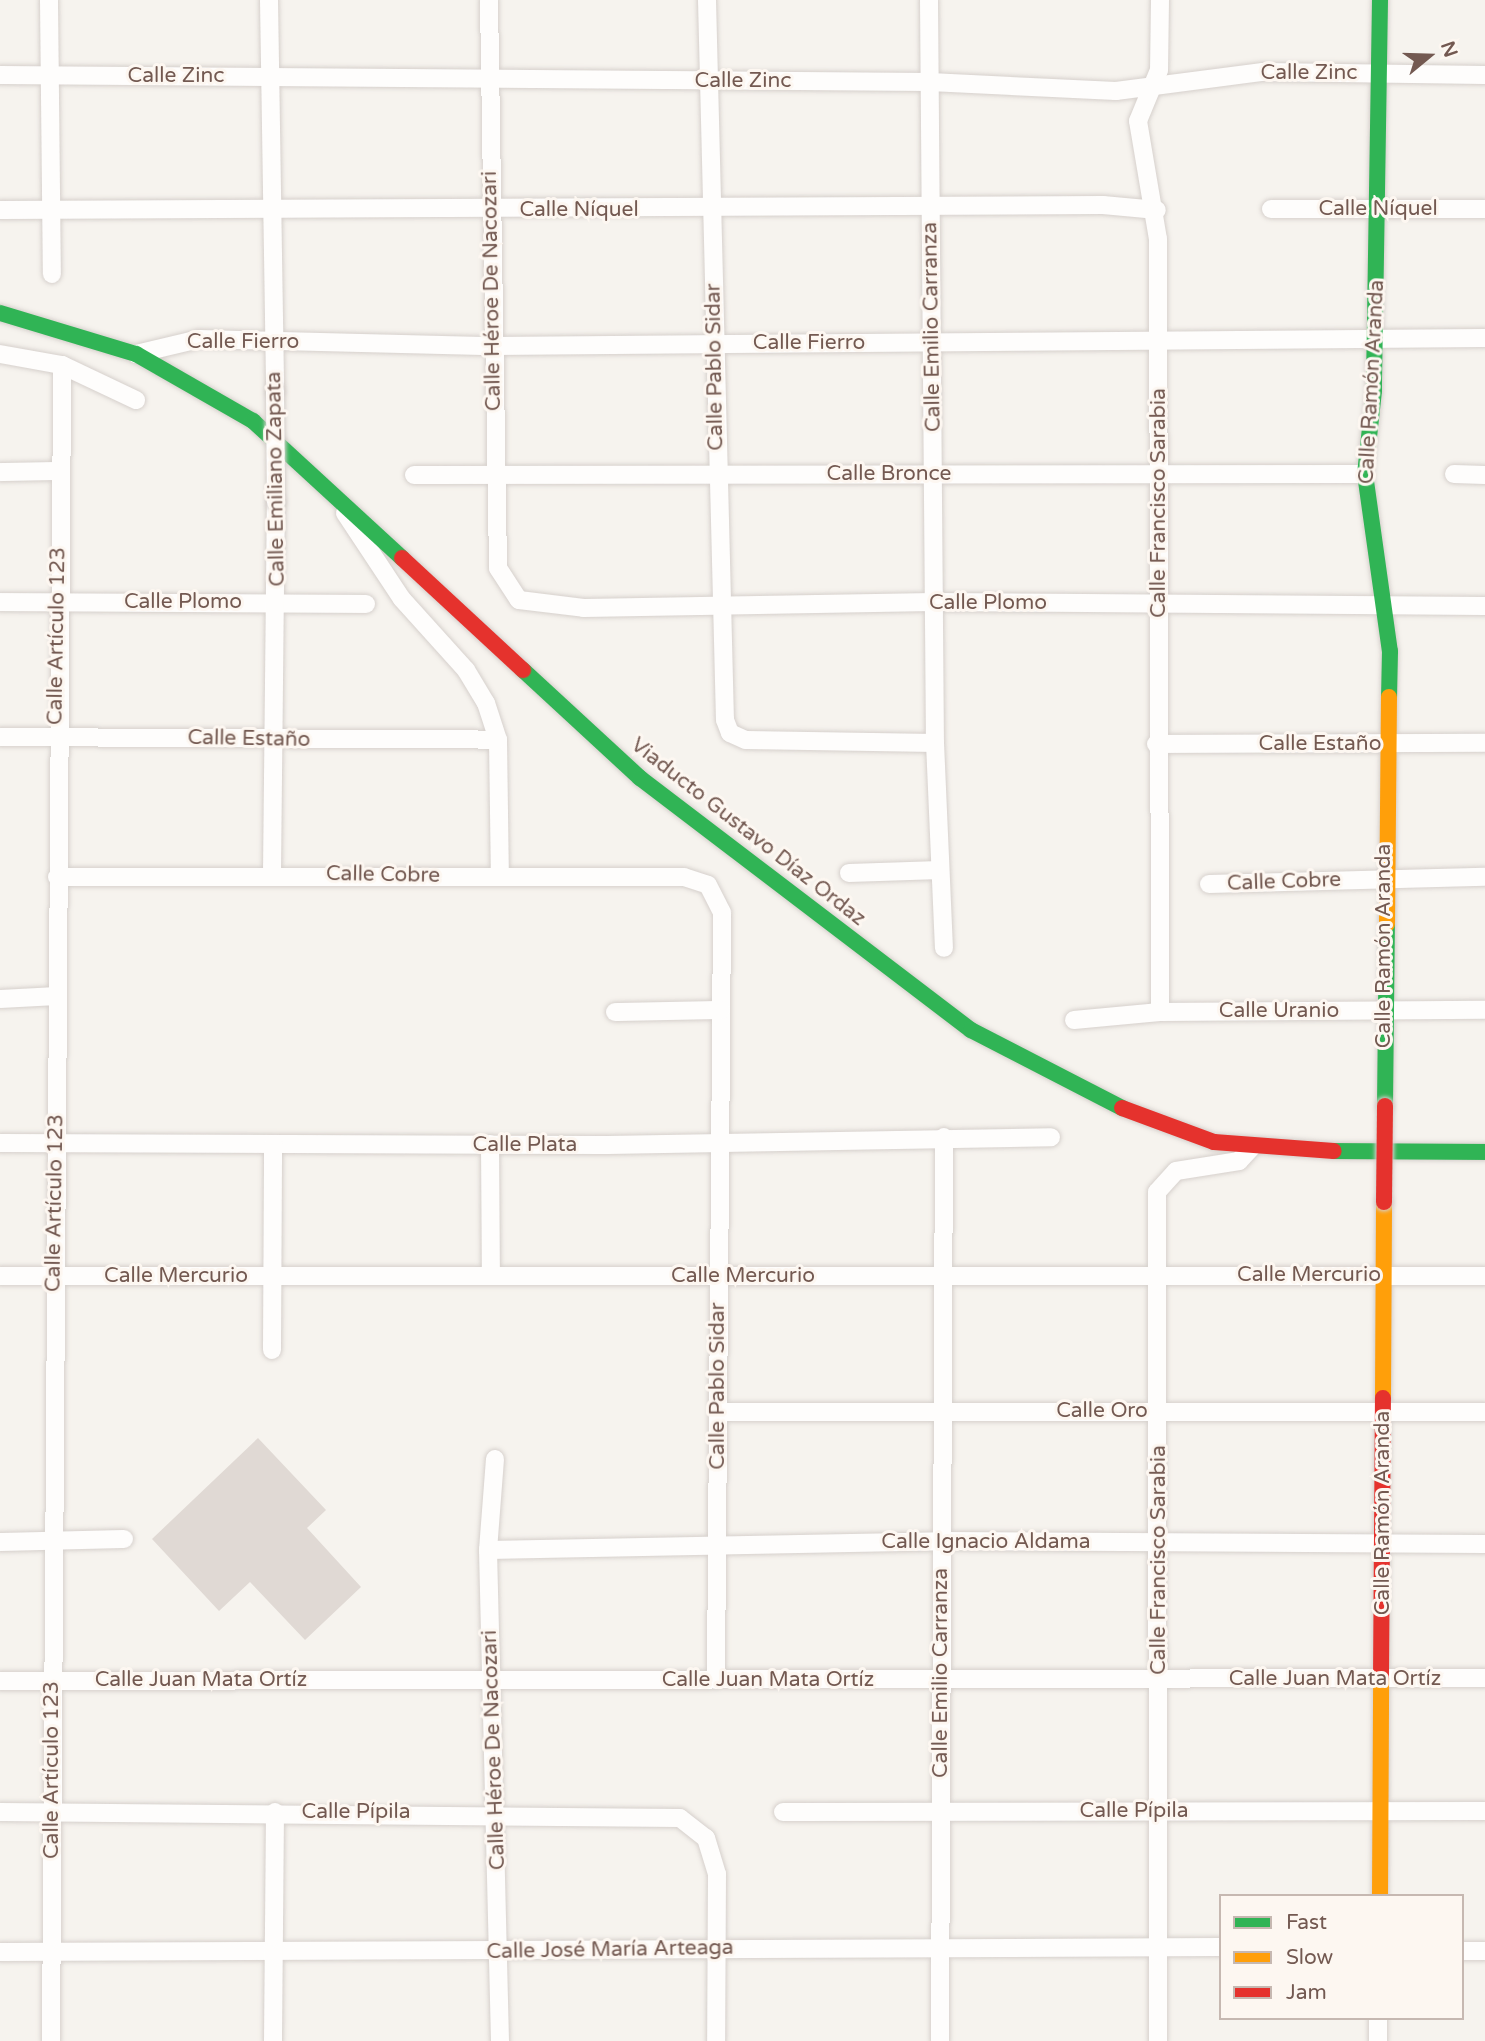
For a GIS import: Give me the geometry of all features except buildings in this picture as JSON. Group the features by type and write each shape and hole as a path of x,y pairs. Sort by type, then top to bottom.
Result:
{"street":[{"path":"49,0 48,210 52,274"},
{"name":"Calle Emiliano Zapata","path":"269,0 277,601 272,873"},
{"name":"Calle Héroe De Nacozari","path":"489,0 495,474 502,581"},
{"name":"Calle Pablo Sidar","path":"707,0 722,607 730,733 746,740 935,743"},
{"name":"Calle Emilio Carranza","path":"929,0 935,743 944,948"},
{"name":"Calle Francisco Sarabia","path":"1160,0 1162,54 1154,86 1138,121 1157,210 1160,473 1156,744 1160,1012"},
{"name":"Calle Ramón Aranda","path":"1380,0 1375,338 1365,474 1388,606 1384,879 1384,1412 1380,1894"},
{"name":"Calle Zinc","path":"0,75 930,82 1104,90 1263,72 1485,75"},
{"name":"Calle Níquel","path":"1271,209 1485,209"},
{"name":"Calle Níquel","path":"0,210 1157,210"},
{"name":"Viaducto Gustavo Díaz Ordaz","path":"0,313 136,354 253,421 333,490 640,778 971,1030 1133,1116 1171,1131 1251,1147 1485,1152"},
{"name":"Calle Fierro","path":"136,354 199,339 493,346 1485,338"},
{"path":"0,354 62,365 136,400"},
{"name":"Calle Artículo 123","path":"51,2041 56,736 62,365"},
{"path":"0,472 59,471"},
{"name":"Calle Bronce","path":"414,475 1365,474"},
{"path":"1454,474 1485,475"},
{"path":"333,490 402,599 466,670 498,740 500,876"},
{"name":"Calle Plomo","path":"502,581 519,600 543,607 722,607 933,602 1485,607"},
{"name":"Calle Plomo","path":"0,602 277,601 366,604"},
{"name":"Calle Estaño","path":"0,737 498,740"},
{"name":"Calle Estaño","path":"1156,744 1485,743"},
{"path":"849,873 940,870"},
{"name":"Calle Cobre","path":"57,877 272,873 684,877 708,885"},
{"name":"Calle Cobre","path":"1209,884 1485,877"},
{"name":"Calle Pablo Sidar","path":"708,885 722,912 716,1681"},
{"path":"0,999 57,996"},
{"path":"615,1012 721,1010"},
{"name":"Calle Uranio","path":"1074,1020 1160,1012 1485,1010"},
{"name":"Calle Emilio Carranza","path":"940,2041 944,1137"},
{"name":"Calle Plata","path":"0,1143 720,1143 1051,1137"},
{"path":"272,1350 274,1144"},
{"path":"490,1144 491,1276"},
{"name":"Calle Francisco Sarabia","path":"1158,2041 1157,1192 1176,1171 1239,1161 1251,1147"},
{"name":"Calle Mercurio","path":"0,1276 1485,1276"},
{"name":"Calle Oro","path":"718,1412 1485,1412"},
{"name":"Calle Héroe De Nacozari","path":"495,1459 488,1550 500,1952 500,2041"},
{"path":"0,1542 124,1539"},
{"name":"Calle Ignacio Aldama","path":"488,1550 942,1541 1485,1544"},
{"name":"Calle Juan Mata Ortíz","path":"0,1681 1485,1678"},
{"name":"Calle Pípila","path":"783,1812 1485,1811"},
{"name":"Calle Pípila","path":"0,1812 496,1812 660,1815 680,1818 706,1838 718,1874 716,1948"},
{"path":"273,2041 275,1812"},
{"name":"Calle José María Arteaga","path":"0,1952 500,1952 940,1945 1219,1947"},
{"path":"716,1948 716,2041"},
{"path":"1464,1951 1485,1951"},
{"path":"1378,2020 1378,2041"}],"traffic: fast":[{"path":"1380,0 1374,391 1365,474 1390,651 1389,697"},
{"path":"0,313 136,354 253,421 402,558"},
{"path":"523,670 640,778 971,1030 1122,1108"},
{"path":"1385,1106 1387,924"},
{"path":"1334,1151 1485,1152"}],"traffic: slow":[{"path":"1387,924 1389,697"},
{"path":"1383,1398 1384,1202"},
{"path":"1380,1894 1381,1678"}],"traffic: jam":[{"path":"402,558 523,670"},
{"path":"1384,1202 1385,1106"},
{"path":"1122,1108 1214,1142 1334,1151"},
{"path":"1381,1678 1383,1398"}]}
